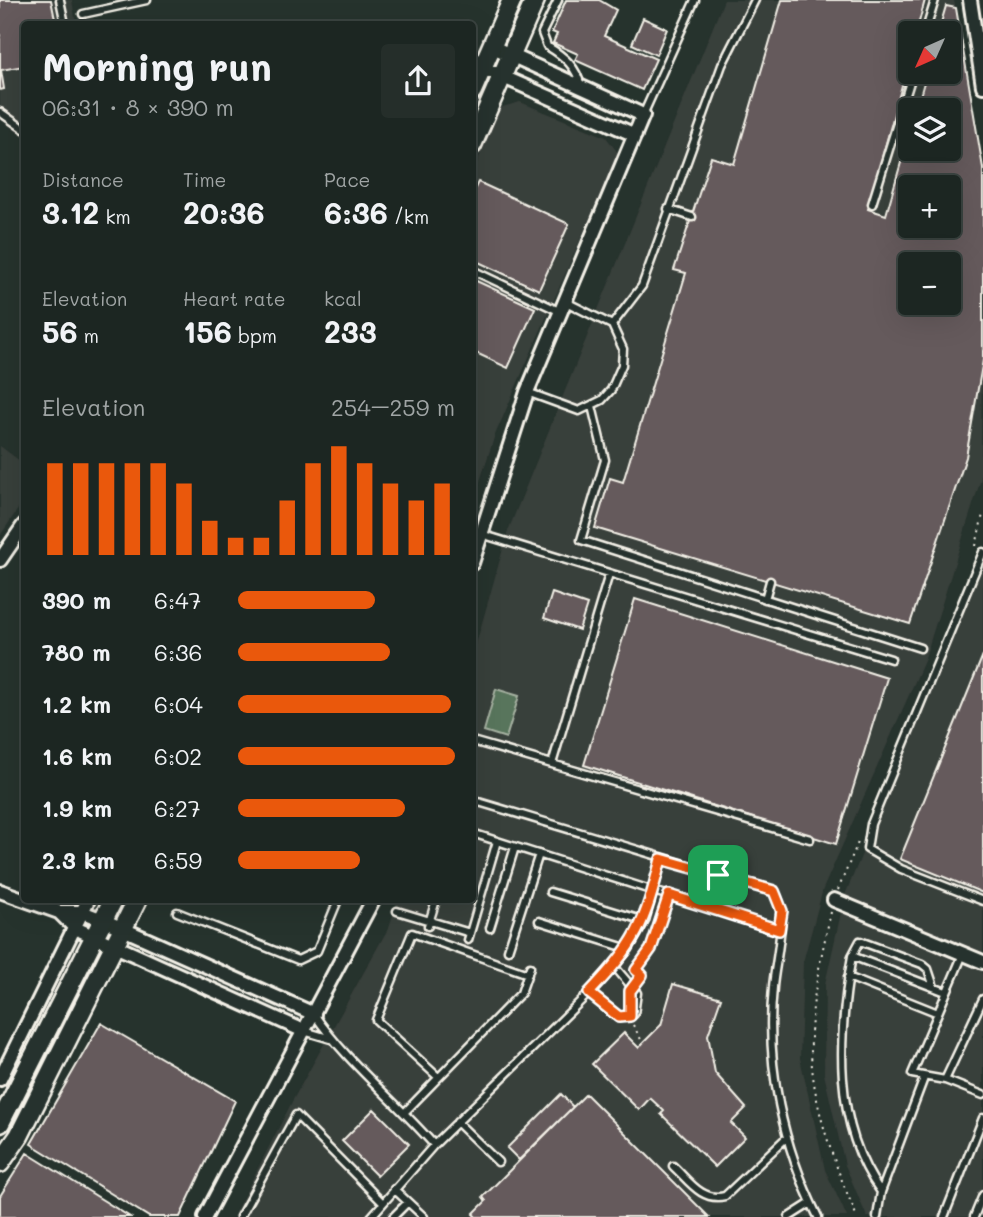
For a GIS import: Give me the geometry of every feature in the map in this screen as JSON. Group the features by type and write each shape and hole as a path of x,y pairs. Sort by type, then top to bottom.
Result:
{"main road":[{"path":"476,83 512,0"},
{"path":"476,136 536,0"},
{"path":"0,1123 112,903"},
{"path":"0,1163 19,1136 136,903"}],"street":[{"path":"975,5 983,86"},
{"path":"476,550 527,392 643,115 493,47"},
{"path":"483,68 635,135"},
{"path":"0,560 21,530"},
{"path":"0,891 21,898"},
{"path":"834,901 983,962"},
{"path":"34,903 59,912 82,912 100,928 314,1014"},
{"path":"0,1079 86,903"},
{"path":"205,1217 371,903"},
{"path":"59,912 75,928 100,928"},
{"path":"121,937 304,1031"}],"lane":[{"path":"60,0 64,21"},
{"path":"83,14 148,0"},
{"path":"558,0 542,33 547,46 562,55 579,75 581,89"},
{"path":"643,115 695,0"},
{"path":"612,325 642,286 722,65 755,0"},
{"path":"929,21 936,0"},
{"path":"872,204 909,84"},
{"path":"0,112 21,127"},
{"path":"668,209 691,216"},
{"path":"476,272 612,325 620,337 622,365 611,390 592,406 579,411 527,392"},
{"path":"592,406 606,460 581,540 920,648"},
{"path":"481,534 891,659"},
{"path":"983,552 872,824 866,849 901,869 983,901"},
{"path":"552,764 610,574"},
{"path":"765,599 770,581"},
{"path":"476,742 810,839"},
{"path":"476,801 774,891 782,911 773,988 772,1050 787,1137 818,1217"},
{"path":"476,834 779,930"},
{"path":"397,912 469,937 497,841"},
{"path":"490,928 515,847"},
{"path":"508,950 540,854"},
{"path":"371,1217 457,1122 589,993 629,949 645,922 661,859"},
{"path":"550,892 645,922"},
{"path":"177,912 298,960 317,951 337,903"},
{"path":"429,923 435,903"},
{"path":"539,921 629,949"},
{"path":"438,1077 376,1020 412,933 527,975"},
{"path":"881,1192 856,1143 845,1098 841,1024 852,956 860,941 922,964 928,969 934,987"},
{"path":"962,954 912,1074 945,1080 983,1095"},
{"path":"852,956 946,992"},
{"path":"589,993 619,1017 630,1016 637,1007 638,999 632,985 614,966"},
{"path":"405,1112 521,993 530,967"},
{"path":"848,977 938,1013"},
{"path":"945,1080 983,999"},
{"path":"314,1014 331,1039 405,1112 434,1146"},
{"path":"304,1031 331,1039"},
{"path":"877,1217 881,1192 924,1078"},
{"path":"240,1217 296,1115 382,1202"},
{"path":"944,1217 983,1118"},
{"path":"457,1122 498,1162"},
{"path":"673,1166 705,1196 714,1199 725,1196 787,1137"},
{"path":"394,1189 424,1217"},
{"path":"974,1217 983,1195"},
{"path":"393,1217 408,1202"},
{"path":"789,1217 811,1203"}],"path":[{"path":"632,985 642,975 636,970 651,949 669,895"},
{"path":"630,1016 635,1035 643,1044"}],"shaded area":[{"path":"0,0 72,0 76,21 21,21 21,135 0,119"},
{"path":"724,0 954,0 958,21 898,21 898,84 961,84 961,41 983,168 981,479 924,661 823,889 803,962 800,1058 825,1170 847,1217 233,1217 294,1098 389,927 397,903 476,903 476,644 508,531"},
{"path":"520,102 606,137 618,153 495,435 476,493 476,165 499,108"},
{"path":"0,446 21,462 21,504 0,536"},
{"path":"983,562 983,1217 867,1217 845,1165 824,1074 825,984 845,895"}],"green space":[{"path":"496,689 519,696 506,738 484,731"}],"building":[{"path":"0,0 51,0 55,21 21,21 21,67 1,70 4,89 0,90"},
{"path":"566,0 599,0 616,10 604,36 656,59 642,90 575,60 578,54 553,43 557,34 552,32"},
{"path":"782,0 925,0 919,21 898,21 898,84 902,84 868,209 886,215 901,161 961,161 961,98 919,98 924,84 961,84 961,38 983,168 983,360 966,457 910,624 595,528 610,478 623,482 686,273 674,270 711,157 734,164"},
{"path":"946,6 956,8 958,21 942,21"},
{"path":"643,18 667,29 656,55 632,44"},
{"path":"478,182 569,224 539,290 476,261"},
{"path":"476,281 535,308 508,368 476,353"},
{"path":"552,593 587,605 579,630 544,618"},
{"path":"635,599 887,678 836,844 584,765"},
{"path":"983,655 983,893 900,859"},
{"path":"673,984 721,998 708,1035 715,1073 746,1108 731,1123 745,1137 715,1167 661,1114 664,1111 650,1098 639,1110 592,1064 624,1033 639,1048 661,1025"},
{"path":"101,1023 235,1101 180,1217 149,1217 31,1144"},
{"path":"561,1094 573,1107 519,1160 507,1148"},
{"path":"586,1094 709,1217 476,1217 473,1214 486,1201 483,1197"},
{"path":"374,1109 409,1144 377,1176 342,1141"},
{"path":"27,1153 130,1217 0,1217 0,1196"}],"route":[{"path":"661,859 718,875 774,891 780,899 782,911 779,930 669,895 651,949 636,970 642,975 630,991 630,1016 619,1017 589,993 629,949 645,922 661,859"}]}
